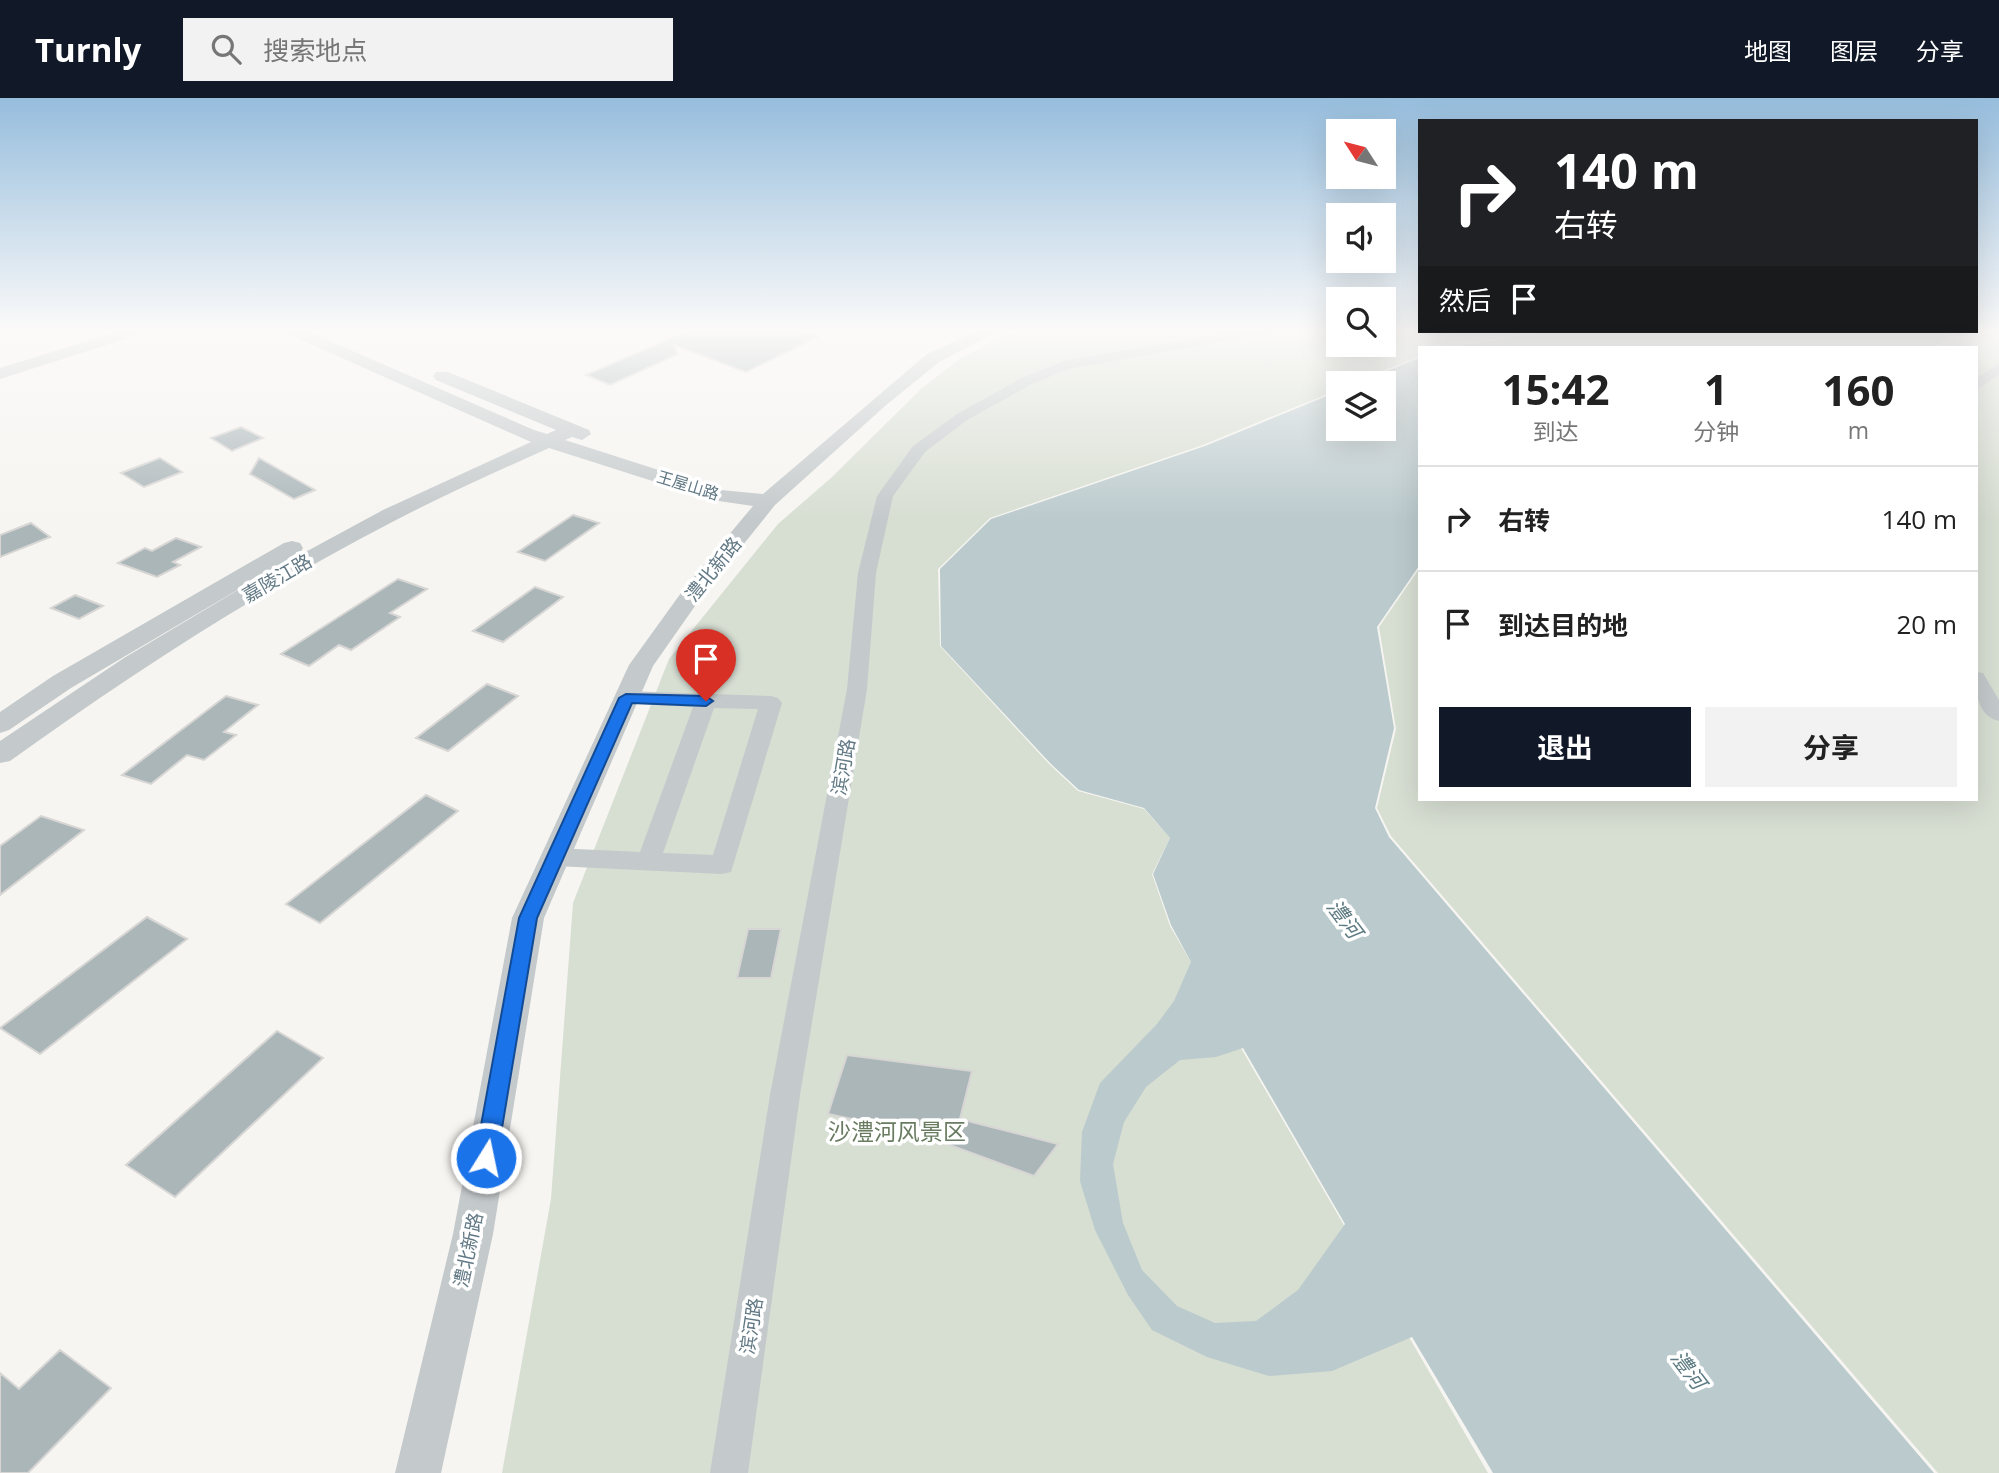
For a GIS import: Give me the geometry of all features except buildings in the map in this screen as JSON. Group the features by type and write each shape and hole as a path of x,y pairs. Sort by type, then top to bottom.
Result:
{"street":[{"name":"王屋山路","path":"449,392 719,496 768,501"},
{"name":"王屋山路","path":"471,392 550,432 736,481 768,501"},
{"name":"澧北新路","path":"418,1473 473,1234 528,918 626,698 649,654 694,591 768,501 891,392"},
{"name":"滨河路","path":"729,1473 785,1095 857,689 867,573 885,496 919,449 962,416 1010,392"},
{"name":"嘉陵江路","path":"0,724 62,682 232,580 341,521 550,432"},
{"name":"嘉陵江路","path":"0,754 62,710 241,599 366,527 550,432"},
{"path":"1978,684 1999,714"},
{"path":"555,857 722,865 771,703 626,698"},
{"path":"648,862 706,701"}],"green space":[{"name":"沙澧河风景区","path":"918,392 1326,392 1203,445 990,518 938,569 940,646 1049,764 1078,791 1144,809 1170,838 1152,874 1170,926 1488,1473 502,1473 551,1199 573,903 669,659 778,524 832,477"},
{"path":"1978,392 1999,392 1999,1473 1938,1473 1391,836 1377,808 1396,729 1379,627 1418,570 1418,801 1978,801"}],"water":[{"name":"澧河","path":"1396,392 1418,392 1418,567 1377,627 1394,728 1375,808 1389,837 1934,1473 1493,1473 1412,1337 1332,1371 1269,1376 1207,1357 1152,1330 1128,1295 1095,1230 1080,1181 1082,1132 1100,1083 1157,1024 1174,1001 1191,962 1171,925 1153,874 1170,838 1144,808 1079,790 1051,764 941,646 940,569 991,519 1205,446 1326,396 1326,441 1396,441","holes":["1243,1048 1345,1224 1298,1290 1256,1321 1215,1323 1177,1306 1142,1270 1123,1223 1113,1164 1124,1122 1146,1087 1180,1060 1216,1057"]}],"route":[{"path":"486,1158 528,918 626,698 706,701"}]}
